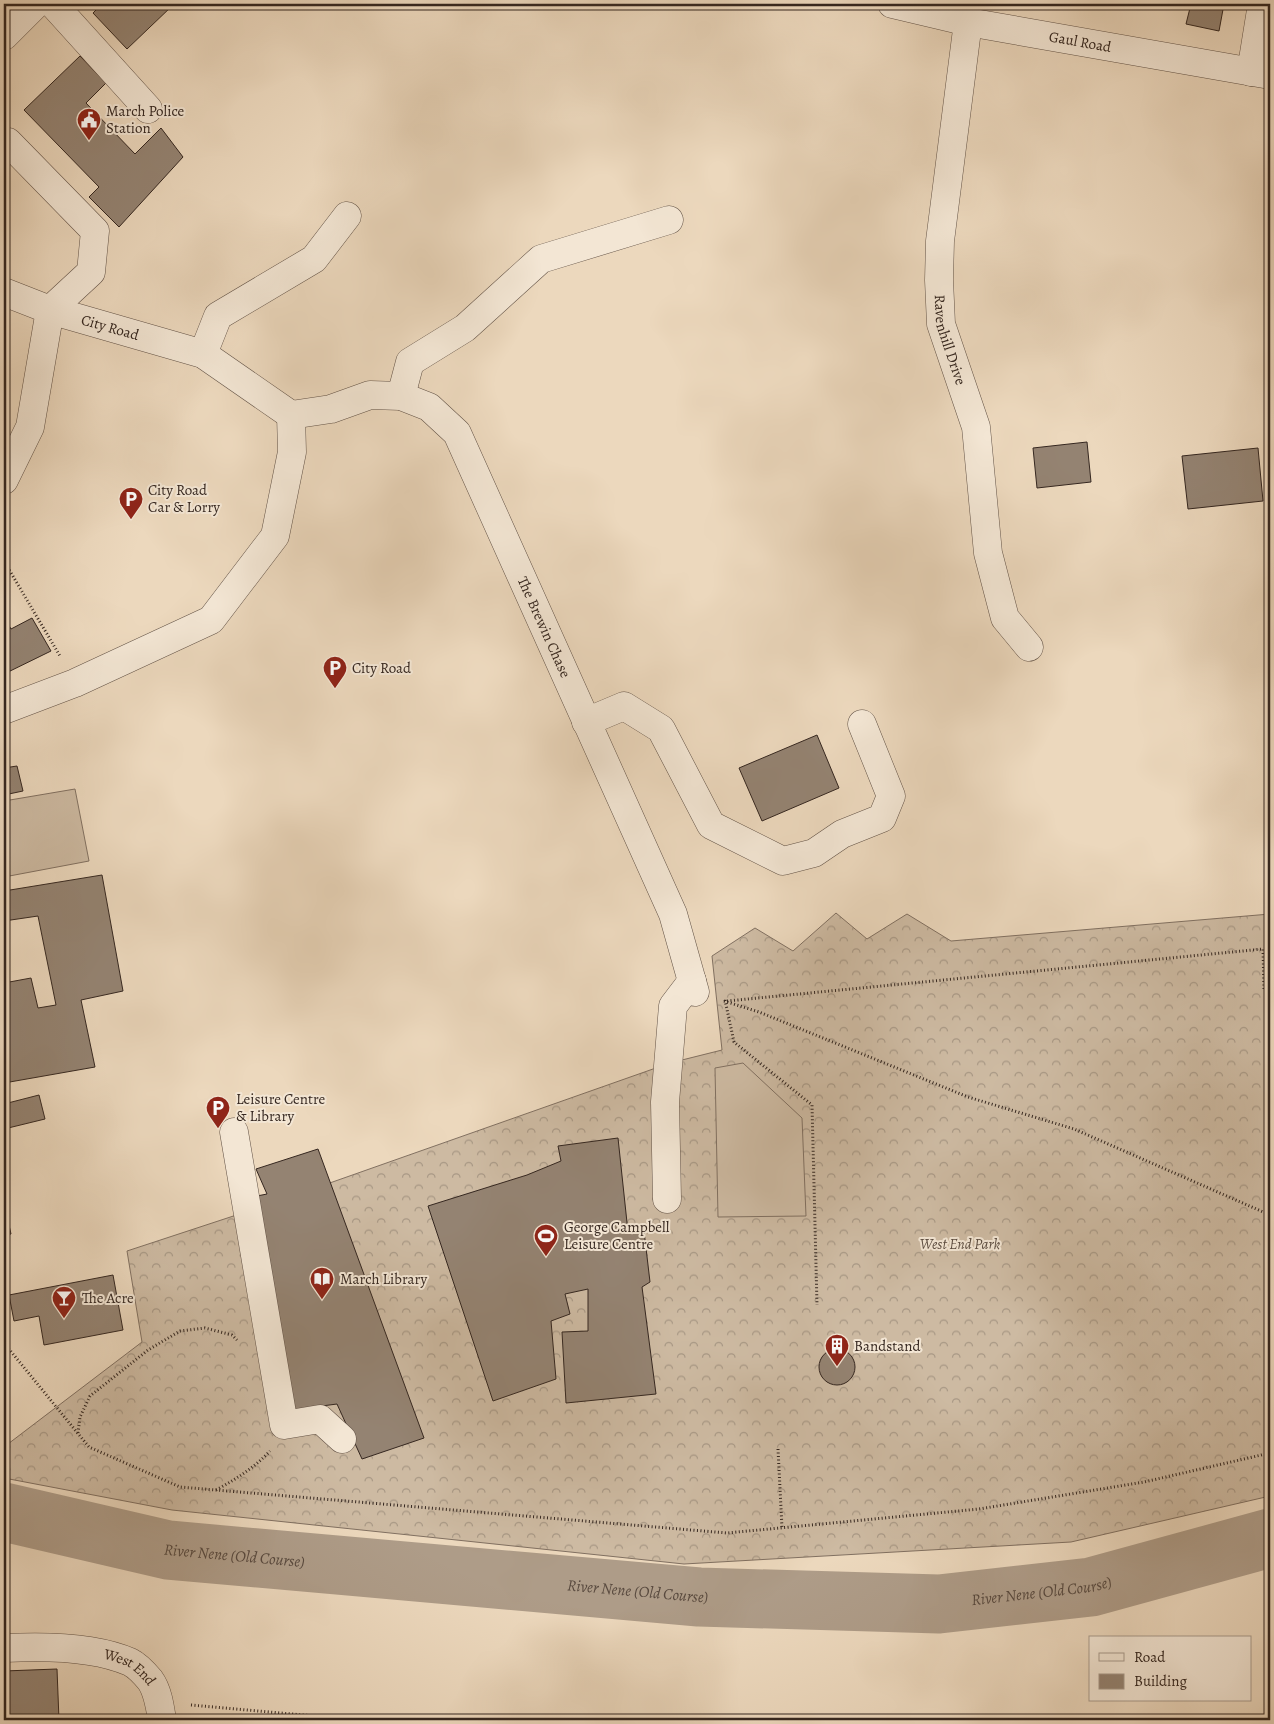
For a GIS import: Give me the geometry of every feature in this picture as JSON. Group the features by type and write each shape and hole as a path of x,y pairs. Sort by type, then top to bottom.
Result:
{"street":[{"path":"4,36 36,4"},
{"path":"53,4 148,109"},
{"path":"1261,74 1262,4"},
{"name":"Gaul Road","path":"903,5 968,22 1261,74"},
{"name":"Ravenhill Drive","path":"968,22 940,241 941,324 976,427 988,553 1006,618 1028,647"},
{"path":"4,480 30,427 50,310 91,272 95,231 8,142"},
{"path":"203,354 218,316 314,259 347,216"},
{"path":"401,396 410,362 465,328 541,259 669,220"},
{"name":"City Road","path":"4,292 50,310 203,354 291,415"},
{"name":"The Brewin Chase","path":"291,415 332,410 370,395 401,396 429,407 457,433 673,914 694,986"},
{"path":"4,710 75,683 211,620 275,536 292,452 291,415"},
{"path":"586,722 624,706 661,730 711,825 783,862 814,853 842,834 882,818 891,796 862,724"},
{"path":"667,1199 665,1102 673,1006 694,986"},
{"path":"234,1132 284,1425 320,1419 342,1439"},
{"name":"West End","path":"4,1648 57,1648 99,1652 131,1663 150,1681 161,1711"}],"path":[{"path":"4,561 75,683"},
{"path":"725,1002 1264,949 1264,989 1270,990"},
{"path":"694,986 725,1002 759,1012 968,1097 1074,1129 1270,1215"},
{"path":"723,993 734,1042 812,1105 817,1304"},
{"path":"78,1433 80,1417 90,1396 148,1350 180,1331 205,1328 232,1335 238,1341"},
{"path":"4,1343 89,1447 180,1487 727,1533 979,1509 1144,1482 1270,1453"},
{"path":"215,1490 240,1477 259,1463 276,1444 284,1425"},
{"path":"778,1449 782,1528"},
{"name":"West End","path":"161,1711 359,1720"}],"green space":[{"path":"75,789 89,861 4,877 4,801"},
{"name":"West End Park","path":"836,913 867,939 907,914 951,941 1270,914 1270,1496 1071,1542 684,1564 172,1510 4,1478 4,1447 142,1342 127,1251 273,1203 670,1063 722,1050 712,956 755,928 793,951"},
{"path":"743,1063 802,1118 806,1216 718,1217 715,1068"}],"building":[{"path":"102,4 170,4 172,6 127,49 93,13"},
{"path":"1191,4 1224,4 1219,31 1186,24"},
{"name":"March Police Station","path":"80,56 106,83 86,103 135,154 161,128 183,157 119,227 89,197 99,187 24,110"},
{"path":"1087,442 1091,482 1037,488 1033,448"},
{"path":"1258,448 1263,501 1188,509 1182,456"},
{"path":"4,617 11,629 32,618 51,651 4,674"},
{"path":"817,735 839,788 762,821 739,768"},
{"path":"17,766 23,791 4,795 4,768"},
{"path":"102,875 123,991 81,1000 95,1067 4,1083 4,983 31,978 38,1008 56,1005 38,916 4,921 4,891"},
{"path":"39,1095 45,1119 4,1129 4,1104"},
{"name":"George Campbell Leisure Centre","path":"618,1138 628,1232 644,1231 650,1282 642,1287 656,1394 566,1403 562,1332 588,1331 588,1289 565,1294 570,1314 551,1321 556,1379 493,1401 428,1206 527,1175 561,1161 558,1146"},
{"name":"March Library","path":"318,1149 424,1438 362,1459 337,1404 291,1410 252,1197 267,1194 256,1169"},
{"path":"4,1203 11,1234 4,1235"},
{"path":"113,1275 123,1330 44,1345 39,1316 14,1321 9,1295"},
{"name":"Bandstand","path":"837,1349 849,1355 855,1367 849,1379 837,1385 825,1379 819,1367 825,1355"},
{"path":"57,1669 59,1720 4,1720 4,1671"}],"waterway":[{"name":"River Nene (Old Course)","path":"4,1512 168,1550 699,1597 939,1604 1091,1587 1270,1538"}],"place":[{"name":"March Police Station","path":"89,141"},
{"name":"City Road Car & Lorry","path":"131,520"},
{"name":"City Road","path":"335,689"},
{"name":"Leisure Centre & Library","path":"218,1129"},
{"name":"George Campbell Leisure Centre","path":"546,1257"},
{"name":"March Library","path":"322,1300"},
{"name":"The Acre","path":"64,1319"},
{"name":"Bandstand","path":"837,1367"}]}
